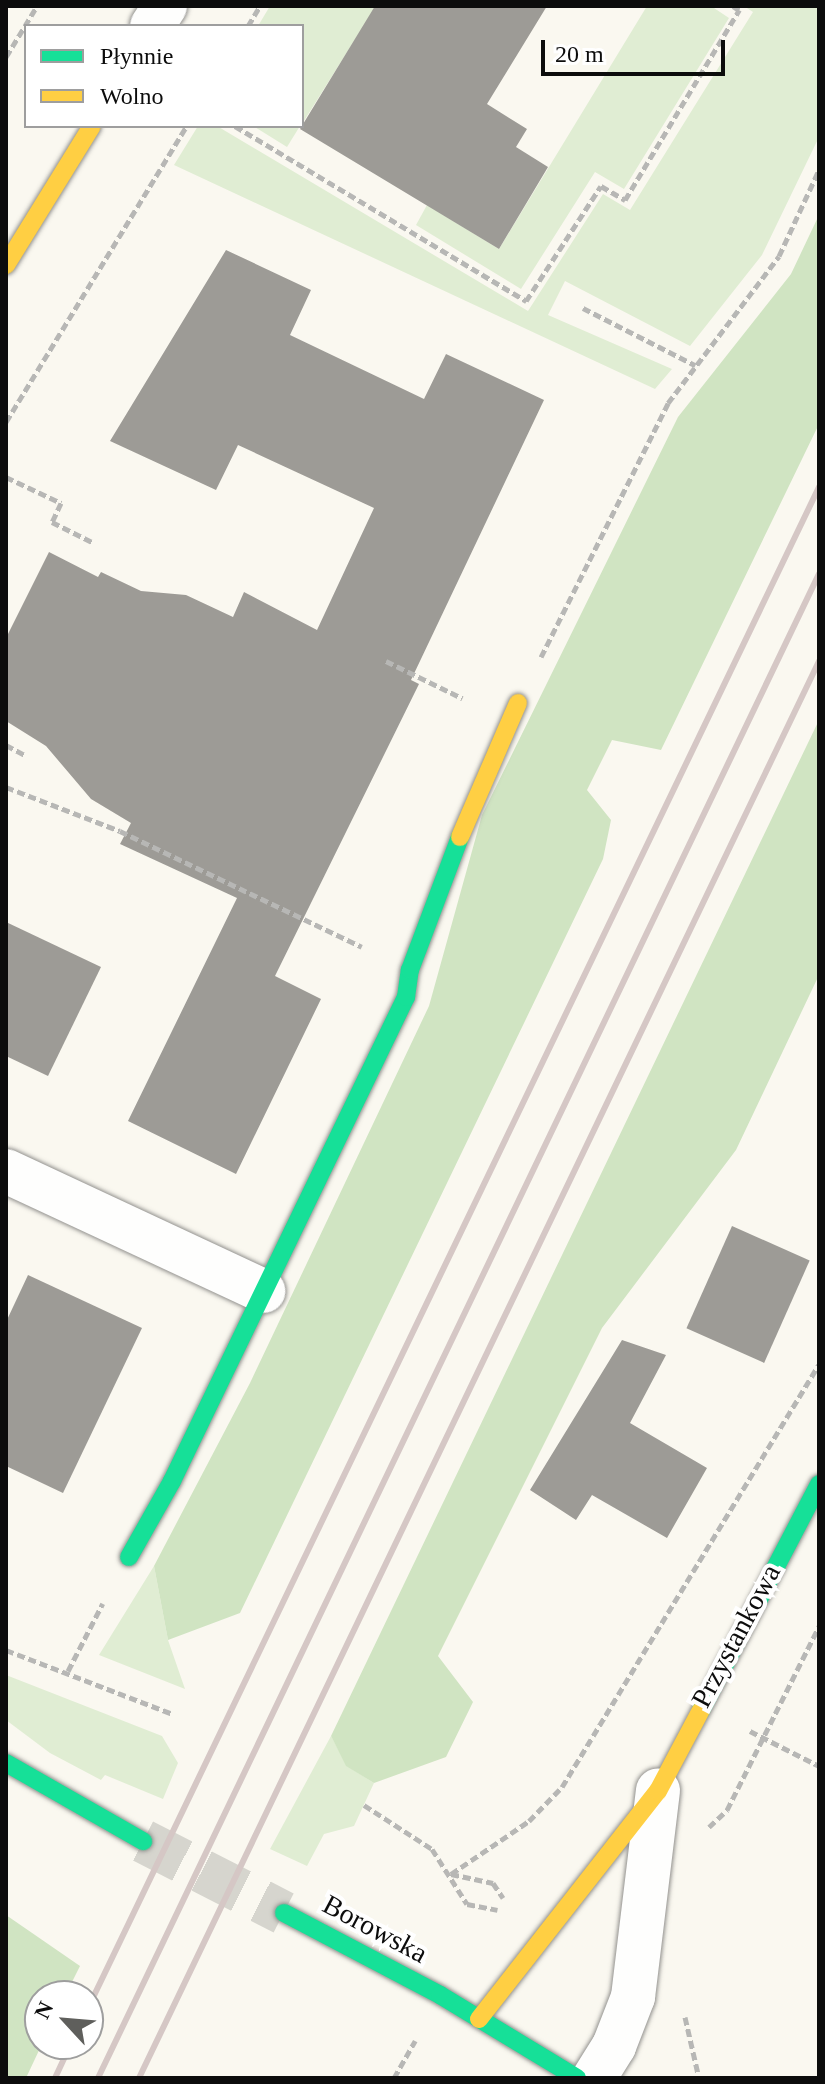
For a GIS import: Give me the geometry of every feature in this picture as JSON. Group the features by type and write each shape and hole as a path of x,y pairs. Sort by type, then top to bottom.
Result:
{"street":[{"path":"153,24 165,6"},
{"path":"6,265 91,128"},
{"path":"129,1557 172,1481 406,997 410,970 463,822 518,703"},
{"path":"6,1171 263,1291"},
{"name":"Przystankowa","path":"479,2019 658,1791 699,1705 819,1484"},
{"path":"6,1763 143,1841"},
{"name":"Przystankowa","path":"594,2078 614,2046 633,1997 658,1791"},
{"name":"Borowska","path":"284,1913 440,1995 577,2078"}],"path":[{"path":"26,24 37,6"},
{"path":"249,24 260,6"},
{"path":"238,128 526,301 601,186 625,200 739,10 733,6"},
{"path":"6,57 24,27"},
{"path":"6,422 186,128"},
{"path":"518,703 668,403 779,256 819,170"},
{"path":"583,308 695,365"},
{"path":"6,477 61,503 52,522 94,543"},
{"path":"386,661 423,679"},
{"path":"6,745 25,755"},
{"path":"6,787 120,831 410,970"},
{"path":"451,1874 529,1821 562,1787 816,1375 819,1365"},
{"path":"68,1671 129,1557"},
{"path":"706,1830 727,1810 819,1626"},
{"path":"6,1650 68,1671 173,1714"},
{"path":"699,1705 819,1766"},
{"path":"364,1805 432,1849 451,1874 467,1904 512,1913"},
{"path":"451,1874 493,1883 506,1903"},
{"path":"683,2011 699,2078"}],"green space":[{"path":"270,6 376,6 304,121 304,24 259,24"},
{"path":"647,6 711,6 729,18 624,189 595,172 521,289 416,225 427,205 499,249"},
{"path":"744,6 819,6 819,137 762,255 690,346 565,281 548,315 672,369 655,389 174,165 197,128 220,128 528,311 603,194 630,210 753,12"},
{"path":"256,128 299,128 287,147"},
{"path":"819,215 819,424 661,750 612,740 587,790 611,820 603,859 240,1613 168,1640 154,1566 250,1383 429,1006 482,815 678,417 791,274"},
{"path":"819,720 819,975 736,1150 602,1328 438,1656 473,1702 446,1757 374,1783 346,1766 331,1736"},
{"path":"154,1566 168,1640 185,1689 99,1655"},
{"path":"6,1675 162,1736 178,1763 163,1799 105,1775 101,1780 50,1753 6,1720"},
{"path":"331,1736 347,1766 374,1783 354,1826 324,1834 307,1866 270,1849"},
{"path":"6,1915 80,1966 73,1980 24,1980 24,2060 34,2060 26,2078 6,2078"}],"building":[{"path":"375,6 547,6 487,104 527,129 516,147 548,167 499,249 300,129 304,128 304,122"},
{"path":"226,250 311,290 290,335 424,399 446,354 544,400 411,680 419,684 275,976 321,999 236,1174 128,1121 237,898 120,844 131,823 91,799 46,746 6,721 6,638 49,552 98,577 101,572 141,591 186,595 233,617 244,592 317,630 374,508 238,445 216,490 110,441"},
{"path":"6,922 101,967 48,1076 6,1056"},
{"path":"732,1226 810,1261 764,1363 686,1328"},
{"path":"28,1275 142,1328 63,1493 6,1466 6,1322"},
{"path":"622,1340 666,1355 630,1423 707,1468 667,1538 592,1495 576,1520 530,1490"}],"tunnel":[{"path":"143,1841 284,1913"}],"railway":[{"path":"101,1980 819,487"},
{"path":"98,2078 819,574"},
{"path":"139,2078 819,661"},
{"path":"55,2078 63,2060"}],"traffic: fast":[{"path":"129,1557 172,1481 406,997 410,970 460,837"},
{"path":"701,1710 819,1484"},
{"path":"6,1763 143,1841"},
{"path":"284,1913 440,1995 577,2078"}],"traffic: slow":[{"path":"6,265 91,128"},
{"path":"460,837 518,703"},
{"path":"479,2019 658,1791 701,1710"}]}
